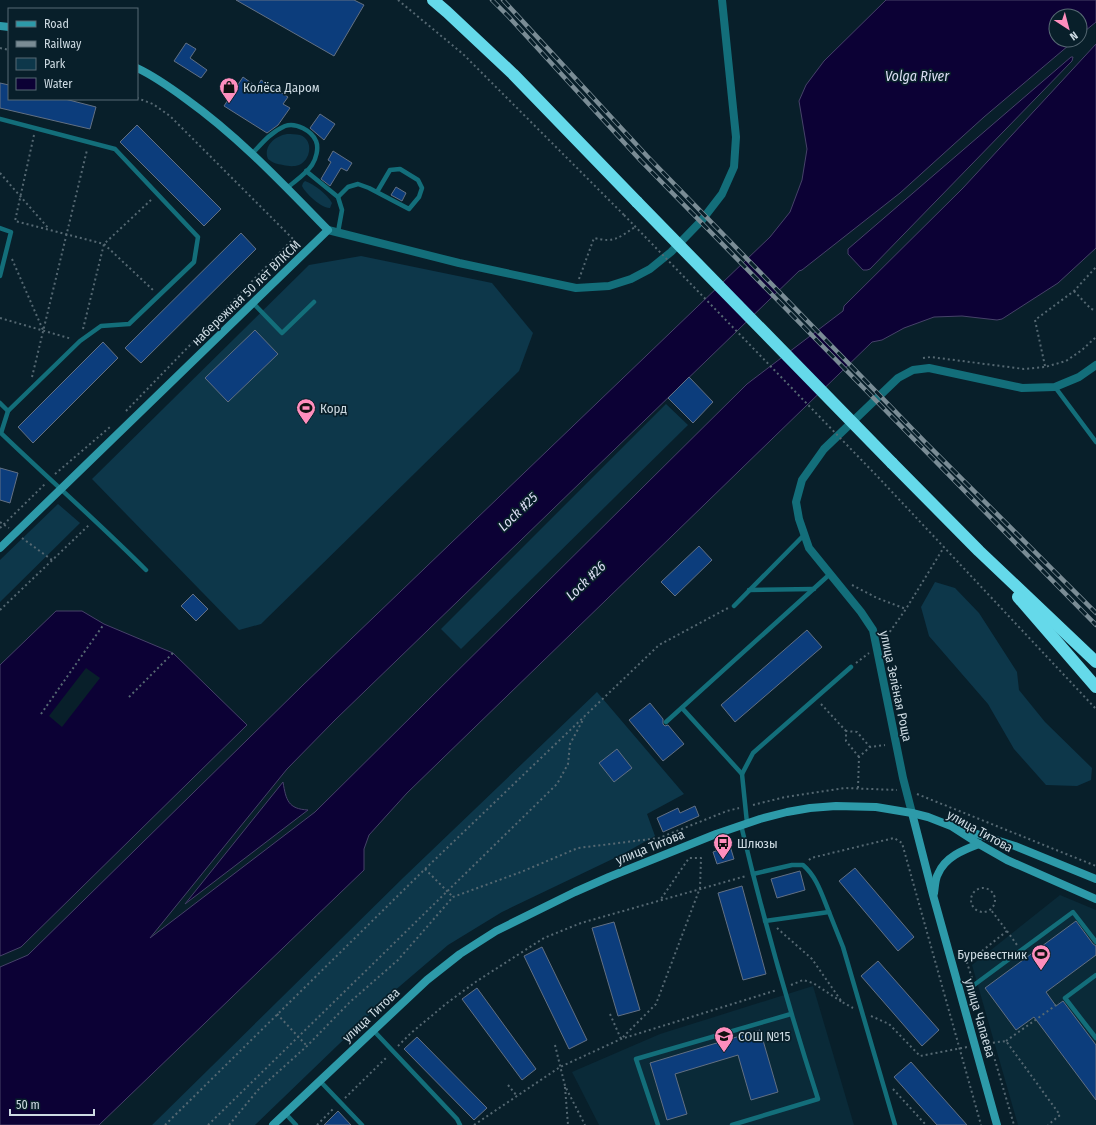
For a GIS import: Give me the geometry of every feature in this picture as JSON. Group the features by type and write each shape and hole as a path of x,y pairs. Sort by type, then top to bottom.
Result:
{"highway":[{"path":"433,0 513,74 979,551 1096,662"},
{"path":"979,551 1096,687"}],"street":[{"path":"138,69 170,87 208,115 252,154 328,230 459,263 576,288 609,286 631,279 650,269 671,252 702,220 722,194 734,167 736,137 722,0"},
{"name":"набережная 50 лет ВЛКСМ","path":"0,548 328,230"},
{"name":"улица Зелёная Роща","path":"912,813 873,630 809,548 798,519 796,502 802,480 824,449 898,378 913,370 929,368 1022,388 1055,388 1079,377 1096,365"},
{"name":"улица Титова","path":"273,1125 319,1080 427,980 460,954 496,931 609,877 744,824 787,812 836,806 876,807 928,817 951,826 1007,860 1096,899"},
{"path":"912,813 933,895"},
{"path":"951,826 1015,846 1096,880"},
{"name":"улица Чапаева","path":"979,844 958,853 947,861 938,874 933,895 997,1125"}],"lane":[{"path":"0,119 115,149 198,237 194,262 129,324 101,326 80,341 8,412 1,433 146,570"},
{"path":"252,154 266,138 286,126 298,126 309,132 316,142 317,153 312,165 287,188"},
{"path":"338,197 348,187 358,184 409,209 419,197 422,188 418,180 400,169 390,170 377,192"},
{"path":"306,171 338,197 342,210 338,232"},
{"path":"0,228 11,232 6,247 0,276"},
{"path":"253,303 282,333 314,302"},
{"path":"1055,388 1096,442"},
{"path":"0,403 8,412"},
{"path":"734,606 804,535"},
{"path":"666,722 830,574"},
{"path":"749,590 814,589"},
{"path":"732,1125 818,1099 783,988 753,874 744,824 746,806 742,774 753,753 851,667"},
{"path":"682,708 742,774"},
{"path":"753,874 792,865 803,865 810,871 819,886 842,947 895,1125"},
{"path":"765,921 829,912"},
{"path":"974,984 1073,912 1096,942"},
{"path":"1096,975 1065,998 1096,1038"},
{"path":"658,1125 636,1059 791,1014"},
{"path":"373,1030 392,1052 457,1119 460,1125"},
{"path":"319,1080 362,1125"},
{"path":"285,1113 296,1125"}],"path":[{"path":"398,0 463,54 624,215 878,477 1096,709"},
{"path":"126,411 293,239 170,116 153,104 138,98"},
{"path":"36,128 14,221 104,244 159,296"},
{"path":"28,391 89,142"},
{"path":"0,173 50,230"},
{"path":"0,318 80,341 104,244 158,194"},
{"path":"576,288 594,238 610,241 635,227"},
{"path":"6,247 43,331"},
{"path":"1045,367 1034,320 1074,291 1096,268"},
{"path":"1074,291 1091,309 1096,310"},
{"path":"916,359 931,357 1024,369 1045,367 1066,361 1082,350 1096,337"},
{"path":"0,528 49,479 115,422"},
{"path":"834,433 839,427"},
{"path":"0,610 53,561 94,520"},
{"path":"0,522 53,561"},
{"path":"851,667 883,641 906,609 944,547"},
{"path":"850,584 877,598 906,609"},
{"path":"165,1125 425,869 659,645 734,606"},
{"path":"41,714 104,624"},
{"path":"129,698 173,653"},
{"path":"815,698 846,731 857,732 870,747"},
{"path":"208,1125 446,890 557,784 568,764 570,744 586,715"},
{"path":"846,731 846,741 859,757 858,789"},
{"path":"859,757 870,747 885,745"},
{"path":"229,1125 258,1090 307,1046 350,1002 398,960 453,897 521,872 578,848 658,838 727,811 785,797 845,788 906,790 1096,866"},
{"path":"803,865 811,858 894,838 902,843 981,1125"},
{"path":"621,1039 656,1004 700,888 701,858 689,858 660,900"},
{"path":"425,869 453,897"},
{"path":"316,1125 410,1033 477,981 544,938 581,922 753,874"},
{"path":"987,888 993,893 996,900 991,910 987,912 980,912 974,908 971,900 973,893 976,890 987,888"},
{"path":"991,910 1021,950"},
{"path":"1007,931 967,963 1014,1125"},
{"path":"474,1125 560,1067 621,1039 783,988 802,980 813,983 842,1002"},
{"path":"959,1049 1006,1041 1065,998"},
{"path":"277,1014 307,1046"},
{"path":"610,1014 621,1039"},
{"path":"1006,1041 1060,1115 1048,1125"},
{"path":"555,1045 565,1086 568,1125"},
{"path":"880,1075 926,1125"},
{"path":"508,1085 517,1096"},
{"path":"565,1086 585,1125"}],"shaded area":[{"path":"1060,895 1096,910 1096,1125 1018,1125 972,965"},
{"name":"СОШ №15","path":"813,986 854,1125 599,1125 572,1072 660,1034"}],"green space":[{"path":"287,134 300,135 309,145 306,159 299,165 281,165 268,159 267,150 271,142 278,137"},
{"path":"305,181 309,182 327,196 332,203 330,208 318,203 307,193 302,186"},
{"name":"Корд","path":"361,256 492,283 533,333 519,371 261,624 239,630 92,479 309,265"},
{"path":"666,404 688,425 461,649 441,629"},
{"path":"58,504 80,523 0,602 0,560"},
{"path":"935,582 955,588 979,613 1017,672 1019,690 1045,722 1092,768 1091,780 1077,786 1046,785 1014,749 988,704 929,636 921,607"},
{"path":"597,692 684,794 647,814 655,836 623,854 502,912 448,945 393,992 255,1125 152,1125 404,877"}],"water":[{"path":"886,0 1096,0 1096,22 1088,28 1088,8 1048,8 1048,48 1066,48 984,117 900,193 799,271 335,720 287,769 150,938 315,812 747,384 843,311 844,306 963,188 1096,44 1096,248 1058,283 1002,319 997,320 962,316 934,317 904,328 882,340 872,342 407,793 369,835 364,849 364,870 99,1125 0,1125 0,967 28,955 302,686 770,237 790,212 802,180 807,149 799,101 806,85 824,61"},
{"path":"1071,57 1073,57 1072,61 870,269 863,270 848,254 848,249"},
{"path":"56,611 82,611 104,624 173,653 247,725 21,947 0,956 0,665"},
{"path":"283,782 285,794 289,802 296,808 308,810 185,904"}],"pier":[{"path":"86,668 100,678 62,727 49,716"}],"building":[{"path":"236,0 354,0 364,5 334,56"},
{"path":"186,43 196,49 190,58 207,70 201,78 174,61"},
{"path":"243,77 257,87 261,80 288,97 283,104 290,108 278,125 267,133 224,106"},
{"path":"0,83 8,85 8,100 69,100 96,107 90,129 0,108"},
{"path":"320,114 335,124 324,140 310,128"},
{"path":"137,125 221,209 204,226 120,142"},
{"path":"333,151 352,163 347,171 341,168 330,186 321,179 331,162 328,160"},
{"path":"396,187 406,193 402,201 391,195"},
{"path":"241,233 256,249 141,363 125,348"},
{"path":"255,330 278,354 228,402 205,378"},
{"path":"103,342 118,358 33,443 18,427"},
{"path":"689,377 713,402 693,423 668,398"},
{"path":"0,468 18,473 10,503 0,500"},
{"path":"699,546 712,560 675,596 661,582"},
{"path":"193,594 208,609 196,621 181,606"},
{"path":"807,630 822,647 735,722 721,705"},
{"path":"650,703 663,719 663,724 665,726 668,725 684,744 663,761 629,720"},
{"path":"617,749 632,768 614,782 599,763"},
{"path":"695,806 699,816 663,832 657,818 678,808 680,813"},
{"path":"730,846 734,859 717,864 713,852"},
{"path":"855,868 914,937 898,951 839,881"},
{"path":"800,871 805,890 777,898 771,879"},
{"path":"742,886 766,974 743,980 718,893"},
{"name":"Буревестник","path":"1076,921 1096,946 1096,955 1046,992 1056,1006 1063,1001 1096,1045 1096,1100 1034,1017 1016,1030 985,988"},
{"path":"614,922 640,1010 618,1016 592,928"},
{"path":"542,947 587,1040 569,1049 524,956"},
{"path":"878,961 939,1030 922,1046 861,976"},
{"path":"477,988 536,1069 522,1080 462,999"},
{"path":"760,1030 778,1092 751,1100 738,1055 675,1074 687,1114 667,1120 650,1063"},
{"path":"417,1037 487,1108 474,1120 404,1049"},
{"path":"911,1062 967,1125 937,1125 894,1077"},
{"path":"338,1111 351,1125 324,1125"}],"railway":[{"path":"492,0 641,161 1096,625"},
{"path":"503,0 647,156 927,444 1096,613"}],"place":[{"name":"Колёса Даром","path":"229,104"},
{"name":"Корд","path":"306,425"},
{"name":"Шлюзы","path":"723,860"},
{"name":"Буревестник","path":"1041,971"},
{"name":"СОШ №15","path":"724,1053"}],"water label":[{"name":"Volga River","path":"917,76"},
{"name":"Lock #25","path":"518,512"},
{"name":"Lock #26","path":"586,581"}]}
